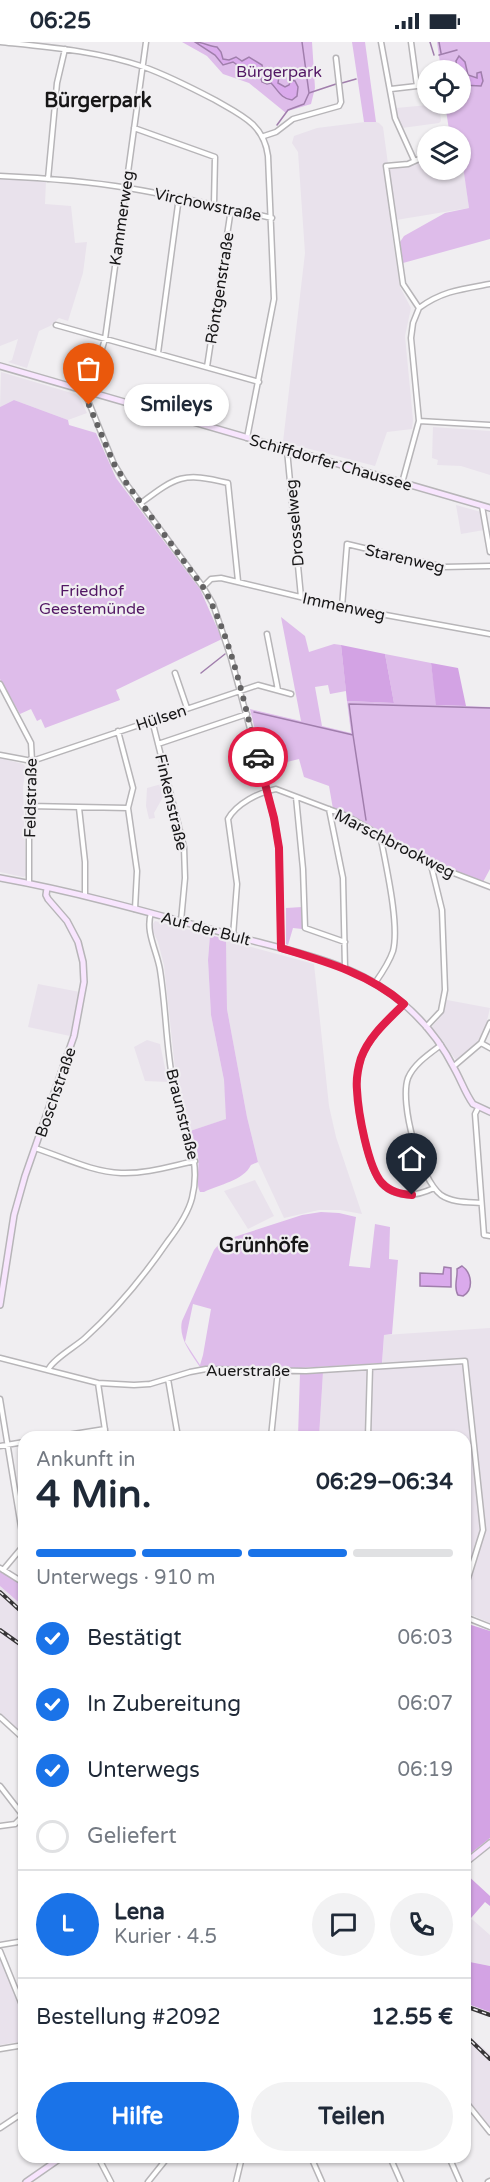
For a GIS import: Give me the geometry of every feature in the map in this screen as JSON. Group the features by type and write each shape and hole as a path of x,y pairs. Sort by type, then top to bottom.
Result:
{"street":[{"path":"0,42 65,49 143,67 227,107 253,123 264,136 268,156 272,218 274,299 247,438"},
{"name":"Kammerweg","path":"88,392 105,339 147,42"},
{"path":"381,42 395,118 414,160"},
{"path":"391,89 417,86 411,42"},
{"path":"48,179 57,83 65,49"},
{"path":"264,136 276,132 293,119 339,106 341,102 336,58"},
{"path":"134,128 215,157 214,205"},
{"path":"417,159 408,164 386,166 403,284 419,308"},
{"name":"Virchowstraße","path":"0,176 125,188 179,197 272,218"},
{"path":"158,353 179,197"},
{"name":"Röntgenstraße","path":"207,367 231,209"},
{"path":"402,483 419,421 411,338 413,323 419,308 442,294 490,284"},
{"path":"56,325 259,382"},
{"name":"Schiffdorfer Chaussee","path":"0,366 490,508"},
{"path":"88,392 89,405 114,464 203,587 221,625 247,714 279,848 281,948"},
{"path":"419,421 490,425"},
{"name":"Drosselweg","path":"287,449 301,597"},
{"path":"141,503 169,482 197,476 228,483 238,582"},
{"path":"482,506 490,552"},
{"name":"Starenweg","path":"342,607 347,544 443,567 490,567"},
{"name":"Immenweg","path":"203,587 214,578 342,607 490,634"},
{"path":"267,634 278,690"},
{"path":"175,673 187,708"},
{"name":"Feldstraße","path":"0,684 31,743 29,883"},
{"name":"Hülsen","path":"32,761 258,685 291,694"},
{"path":"158,744 247,714"},
{"name":"Finkenstraße","path":"152,720 184,849 185,878 181,921"},
{"path":"118,731 133,788 128,808 137,871 135,909"},
{"path":"0,755 32,761"},
{"name":"Marschbrookweg","path":"267,791 276,789 355,819 430,864 490,887"},
{"path":"233,936 237,884 228,819 232,813 267,791"},
{"path":"296,797 303,869 305,928 345,942"},
{"path":"29,806 128,808"},
{"path":"79,808 85,862 85,897"},
{"path":"329,809 343,878 345,968"},
{"path":"375,984 387,966 394,941 391,891 380,834"},
{"path":"426,1027 441,1011 445,990 442,910 430,864"},
{"name":"Auf der Bult","path":"0,878 151,913 345,968 375,984 404,1004 426,1027 441,1045 471,1102 478,1108"},
{"name":"Boschstraße","path":"0,1305 14,1215 74,1036 81,1004 84,972 81,948 68,921 48,899 47,888"},
{"name":"Braunstraße","path":"48,1370 52,1363 73,1349 102,1322 132,1289 157,1257 190,1205 195,1178 195,1161 172,1082 161,973 155,944 149,929 151,913"},
{"path":"404,1004 381,1027 367,1046 362,1058 357,1089 360,1118 374,1170 383,1185 392,1191 412,1195 422,1194 434,1188"},
{"path":"454,1066 481,1043 490,1023"},
{"path":"481,1043 490,1048"},
{"path":"441,1045 416,1066 409,1076 406,1100 411,1128 422,1165 434,1188 443,1196 458,1202 481,1203"},
{"path":"490,1112 478,1108 476,1114 484,1234 490,1236"},
{"path":"35,1148 92,1168 118,1173 143,1172 195,1161"},
{"name":"Auerstraße","path":"0,1358 98,1383 145,1385 199,1370 306,1371 465,1360 483,1530 471,1569"},
{"path":"368,1431 370,1367"},
{"path":"272,1431 278,1370"},
{"path":"168,1379 177,1431"},
{"path":"92,1431 105,1429 98,1383"},
{"path":"0,1398 18,1510"},
{"path":"0,1446 18,1443"},
{"path":"18,1551 1,1569 18,1579"},
{"path":"471,1619 490,1627"},
{"path":"1,1719 18,1734"},
{"path":"0,1786 18,1808"},
{"path":"0,1826 15,1824 18,1821"},
{"path":"471,1858 490,1843"},
{"path":"0,1945 18,1942"},
{"path":"0,1951 18,1995"},
{"path":"0,2049 18,2046"},
{"path":"471,2108 490,2132"},
{"path":"0,2128 18,2116"},
{"path":"26,2182 53,2163"},
{"path":"101,2163 111,2182"},
{"path":"148,2182 163,2163"},
{"path":"236,2182 241,2163"},
{"path":"314,2163 322,2182"},
{"path":"392,2163 400,2182"},
{"path":"452,2163 460,2182"}],"shaded area":[{"path":"195,42 217,47 223,59 229,60 236,57 242,61 249,57 262,65 266,77 274,72 279,76 278,83 285,87 291,80 295,81 298,87 297,96 292,100 285,98 271,83 262,82 258,69 239,66 233,62 223,65 215,55"},
{"path":"481,72 483,81 481,86 471,86 471,76 477,78 477,73"},
{"path":"417,106 417,114 440,114 441,121 402,128 396,108"},
{"path":"373,121 379,123 383,127 388,164 405,161 406,165 417,163 417,180 466,180 469,208 390,221 400,287 411,308 405,336 413,420 412,429 387,432 375,466 283,442 305,253 298,152 292,143 294,136 317,128"},
{"path":"0,179 46,181 45,204 71,206 75,243 87,242 83,273 68,321 59,318 50,326 39,331 27,368 8,362 12,360 18,339 0,346"},
{"path":"1,372 75,394 87,413 68,420 14,400 0,407"},
{"path":"433,427 490,431 490,475 461,466 437,465 438,460 432,458"},
{"path":"456,505 481,512 484,530 461,534"},
{"path":"341,645 385,654 394,703 347,701"},
{"path":"431,663 458,668 466,706 436,705"},
{"path":"0,758 23,764 26,767 23,787 26,876 23,877 0,872"},
{"path":"165,783 167,790 154,813 155,818 149,819 146,806 147,788"},
{"path":"155,921 210,935 208,960 211,1015 224,1080 227,1119 190,1131 176,1078 164,965 151,927"},
{"path":"226,940 314,964 329,1106 336,1137 362,1214 340,1210 319,1210 284,1218 258,1162 247,1117 227,1009"},
{"path":"38,984 80,992 70,1036 28,1027"},
{"path":"447,1000 490,1008 486,1025 478,1041 467,1053 456,1060 431,1028 442,1015"},
{"path":"147,1040 160,1044 168,1082 145,1081 134,1047"},
{"path":"255,1180 274,1216 248,1229 224,1191"},
{"path":"462,1266 470,1277 469,1290 463,1296 458,1295 456,1286 457,1269"},
{"path":"444,1267 451,1268 451,1287 420,1286 420,1273 443,1274"},
{"path":"490,1328 490,1623 471,1615 471,1431 319,1431 323,1372 382,1369 384,1335"},
{"path":"0,1586 18,1602 18,1730 0,1713"},
{"path":"471,1625 490,1631 490,1838 471,1853"},
{"path":"471,1879 490,1896 490,1906 485,1902 471,1918"},
{"path":"471,1918 490,1935 490,1966 471,1962"},
{"path":"0,1957 18,2001 18,2042 0,2045"},
{"path":"471,1962 490,1966 490,2012 471,2005"},
{"path":"471,2037 490,2054 490,2128 471,2104"}],"green space":[{"name":"Bürgerpark","path":"182,42 312,42 315,88 311,104 286,113 249,83 223,74 207,56"},
{"path":"352,42 365,42 376,122 364,122"},
{"path":"437,42 490,42 490,239 403,263 400,242 404,236 445,213 469,208 465,180 471,180 471,126 448,126 447,114 471,114 471,60 440,60"},
{"name":"Friedhof Geestemünde","path":"14,400 68,420 69,425 96,433 116,478 200,589 222,639 116,690 120,700 45,728 41,719 37,721 31,709 20,714 0,679 0,407"},
{"path":"281,617 305,636 309,652 334,644 341,645 346,691 330,694 328,685 315,687 322,726 351,733 347,701 394,703 385,654 431,663 437,705 490,707 490,869 483,882 434,863 364,822 333,809 329,786 304,777 299,759 283,763 284,767 265,772 250,709 301,721"},
{"path":"302,907 302,929 293,928 288,945 286,944 286,908"},
{"path":"210,935 226,939 227,1009 247,1117 258,1162 251,1165 243,1175 200,1192 198,1153 190,1131 226,1119 224,1080 211,1015 208,960"},
{"path":"321,1212 339,1213 356,1217 349,1266 370,1268 375,1224 390,1227 389,1259 398,1260 392,1334 384,1335 382,1363 300,1368 200,1367 186,1343 200,1365 211,1309 193,1304 185,1342 181,1327 214,1250 228,1239 302,1215"},
{"path":"323,1372 319,1431 298,1431 300,1373"},
{"path":"0,1572 18,1582 18,1602 0,1586"}],"waterway":[{"path":"277,125 288,110 304,104 309,93 302,42"},
{"path":"430,42 434,55"},
{"path":"439,42 441,53"},
{"path":"439,55 457,50"},
{"path":"342,83 356,79"},
{"path":"309,93 336,84"},
{"path":"201,673 225,654"},
{"path":"254,712 353,735 349,704 490,708"},
{"path":"353,735 366,820"}],"railway":[{"path":"0,1592 18,1608"},
{"path":"0,1630 18,1643"},
{"path":"471,2008 490,2015"},
{"path":"471,2041 490,2059"}],"way so far":[{"path":"89,405 114,464 213,604 229,652 258,757"}],"place":[{"name":"Smileys","path":"89,405"}],"district":[{"name":"Bürgerpark","path":"98,100"},
{"name":"Grünhöfe","path":"264,1245"}],"route":[{"path":"258,757 274,818 279,848 281,948 345,968 387,991 404,1004 381,1027 367,1046 358,1073 357,1089 360,1118 374,1170 383,1185 392,1191 412,1195"}]}
